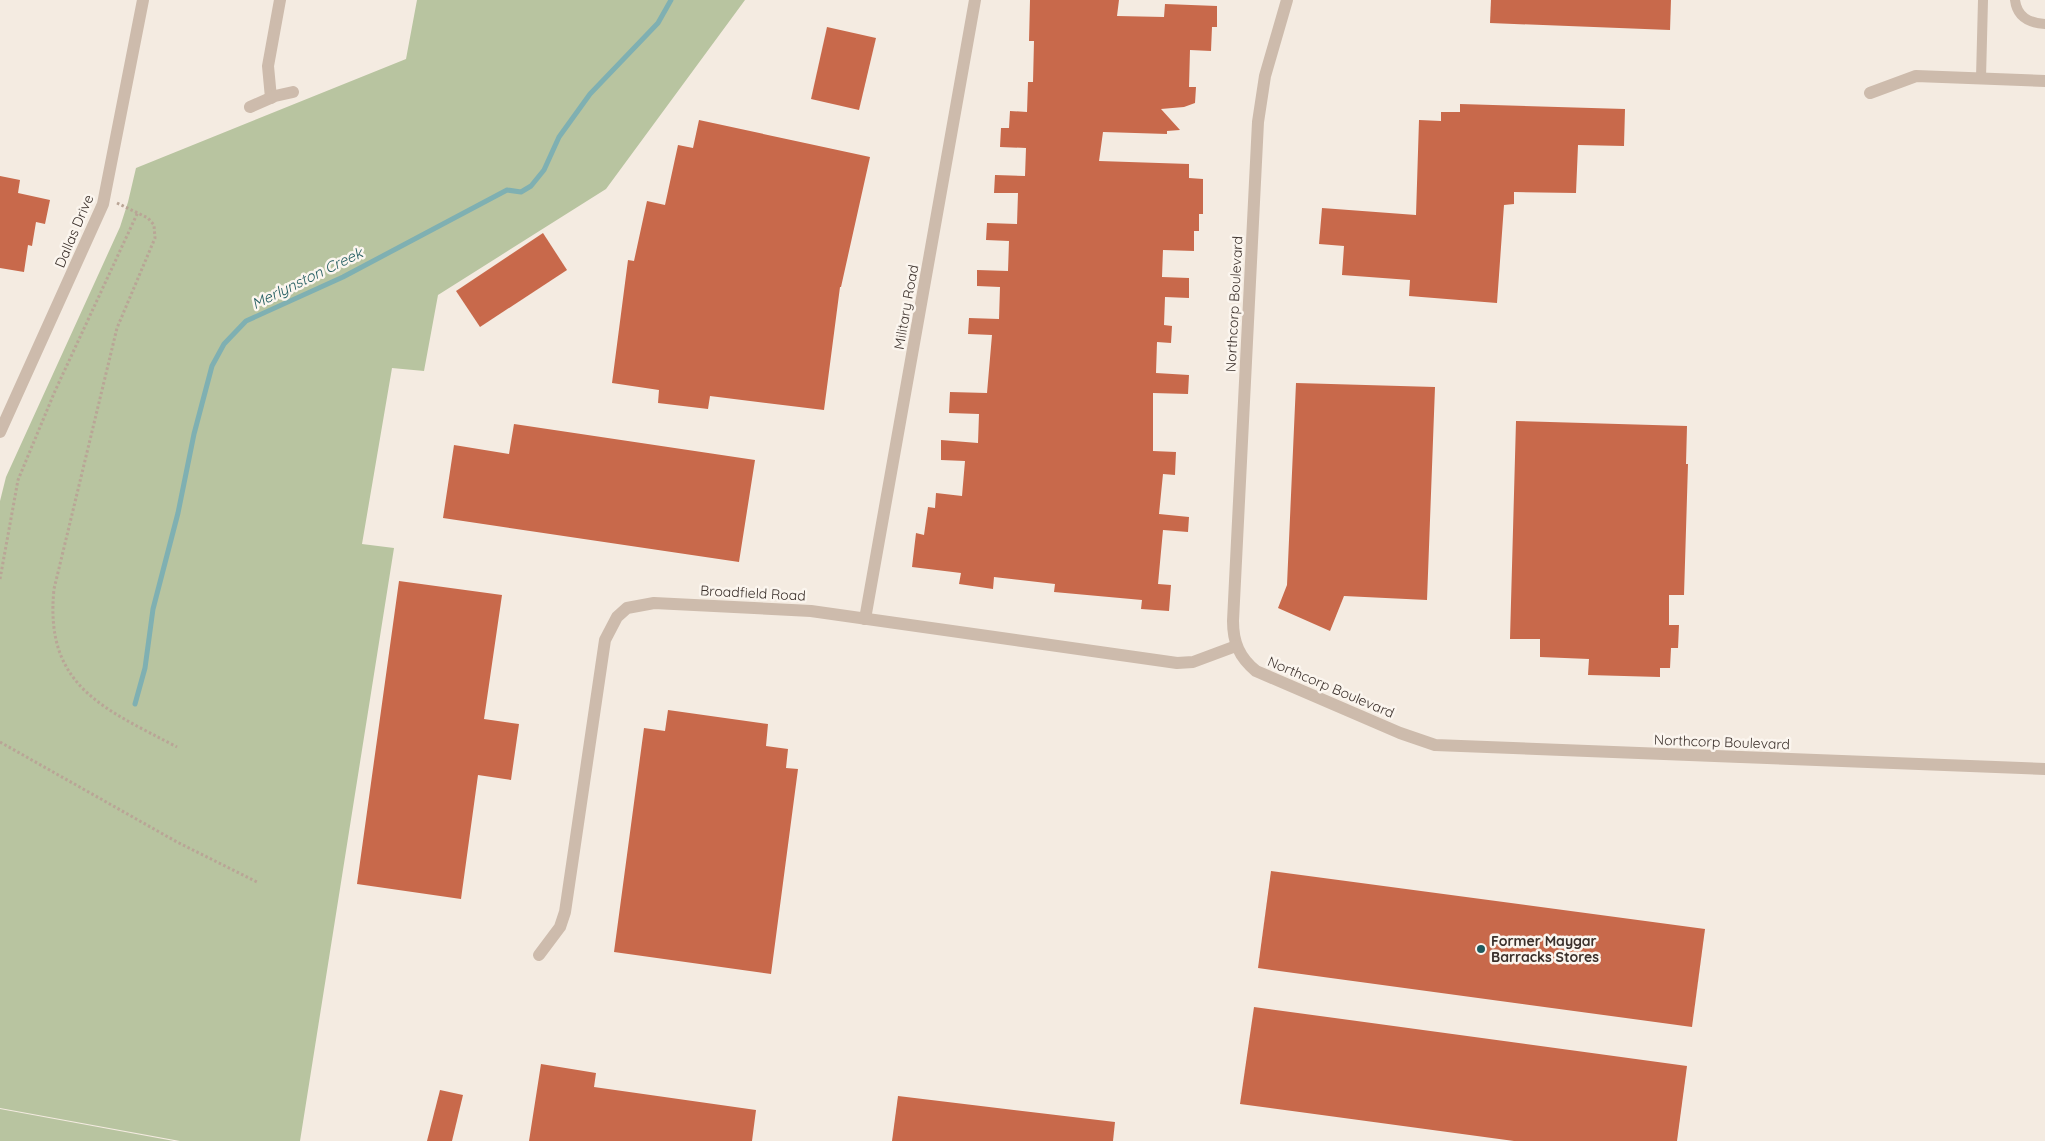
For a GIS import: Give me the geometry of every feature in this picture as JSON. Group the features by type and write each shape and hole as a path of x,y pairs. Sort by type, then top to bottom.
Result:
{"street":[{"name":"Dallas Drive","path":"0,432 103,204 143,0"},
{"path":"271,98 268,66 280,0"},
{"name":"Military Road","path":"866,618 975,0"},
{"name":"Northcorp Boulevard","path":"1287,0 1265,76 1258,122 1233,621 1233,636 1245,662 1256,671 1400,733 1435,745 2045,769"},
{"path":"1870,93 1916,76 2045,81"},
{"path":"250,107 271,98 293,92"},
{"name":"Broadfield Road","path":"539,955 560,927 565,912 605,640 617,617 627,608 654,603 792,610 866,618 1177,663 1193,662 1236,646"}],"lane":[{"path":"1981,78 1983,0"},
{"path":"2015,0 2016,9 2022,17 2034,24 2045,24"}],"path":[{"path":"127,208 148,218 154,225 155,238 116,328 70,515 54,589 52,615 58,646 64,663 80,687 95,701 111,711 177,747"},
{"path":"0,579 18,480 59,382 138,212"},
{"path":"0,742 177,842 259,883"}],"green space":[{"path":"417,0 745,0 606,189 438,295 424,371 392,368 362,544 394,548 300,1141 180,1141 0,1108 0,501 6,477 120,227 136,168 406,59"},
{"path":"0,1109 174,1141 0,1141"}],"building":[{"path":"1030,0 1119,0 1117,16 1164,17 1165,4 1217,6 1217,27 1212,27 1211,51 1190,50 1189,87 1196,87 1195,103 1184,107 1161,109 1180,130 1167,131 1167,134 1103,132 1099,161 1189,164 1189,178 1203,179 1203,214 1199,214 1199,231 1194,231 1194,251 1163,250 1162,277 1189,278 1189,298 1165,297 1164,325 1172,326 1171,343 1157,342 1156,373 1189,375 1188,394 1153,393 1153,451 1176,452 1175,475 1163,474 1159,514 1189,517 1188,532 1163,530 1158,584 1171,585 1169,611 1141,609 1142,600 1054,592 1055,584 994,577 993,589 959,584 961,573 912,567 916,533 924,535 928,507 935,508 936,493 962,496 965,461 941,460 941,440 978,443 979,414 949,413 950,392 987,393 992,335 968,334 969,318 999,319 1000,287 977,286 977,270 1008,271 1009,241 986,240 987,223 1017,224 1018,193 994,193 995,175 1025,176 1026,148 1000,147 1001,128 1009,128 1010,111 1027,112 1028,82 1033,82 1034,41 1029,41"},
{"path":"1491,0 1671,0 1670,30 1490,23"},
{"path":"827,27 876,38 859,110 811,99"},
{"path":"1460,104 1625,109 1624,146 1578,145 1576,193 1514,192 1514,204 1504,205 1497,303 1409,296 1410,280 1342,275 1344,246 1319,244 1322,208 1416,215 1419,120 1441,121 1441,112 1460,112"},
{"path":"699,120 870,157 840,287 824,410 710,396 708,409 658,403 659,390 612,383 628,260 634,261 647,201 665,205 678,145 693,148"},
{"path":"0,176 20,180 18,193 50,200 45,224 36,222 32,246 28,245 24,272 0,268"},
{"path":"543,233 567,270 480,327 456,291"},
{"path":"1296,383 1435,387 1427,600 1344,596 1330,631 1278,608 1287,585"},
{"path":"1516,421 1687,426 1686,464 1688,464 1684,595 1669,595 1669,625 1679,625 1678,648 1671,648 1670,668 1660,668 1660,677 1588,675 1589,659 1540,657 1540,639 1510,639"},
{"path":"514,424 755,460 739,562 443,518 454,445 509,454"},
{"path":"399,581 502,595 484,719 519,724 511,780 478,775 461,899 357,884"},
{"path":"668,710 768,724 766,746 788,749 786,768 798,769 771,974 614,952 644,728 665,731"},
{"name":"Former Maygar Barracks Stores","path":"1271,871 1705,929 1692,1027 1258,968"},
{"path":"1254,1007 1687,1066 1677,1141 1514,1141 1240,1104"},
{"path":"541,1064 596,1073 594,1087 756,1110 752,1141 529,1141"},
{"path":"440,1090 463,1095 452,1141 427,1141"},
{"path":"898,1096 1115,1122 1113,1141 892,1141"}],"waterway":[{"name":"Merlynston Creek","path":"135,704 145,668 153,609 178,513 194,434 212,366 224,344 246,321 343,277 507,190 521,192 531,186 544,170 559,137 590,94 658,23 671,0"}],"place":[{"name":"Former Maygar Barracks Stores","path":"1481,949"}]}
